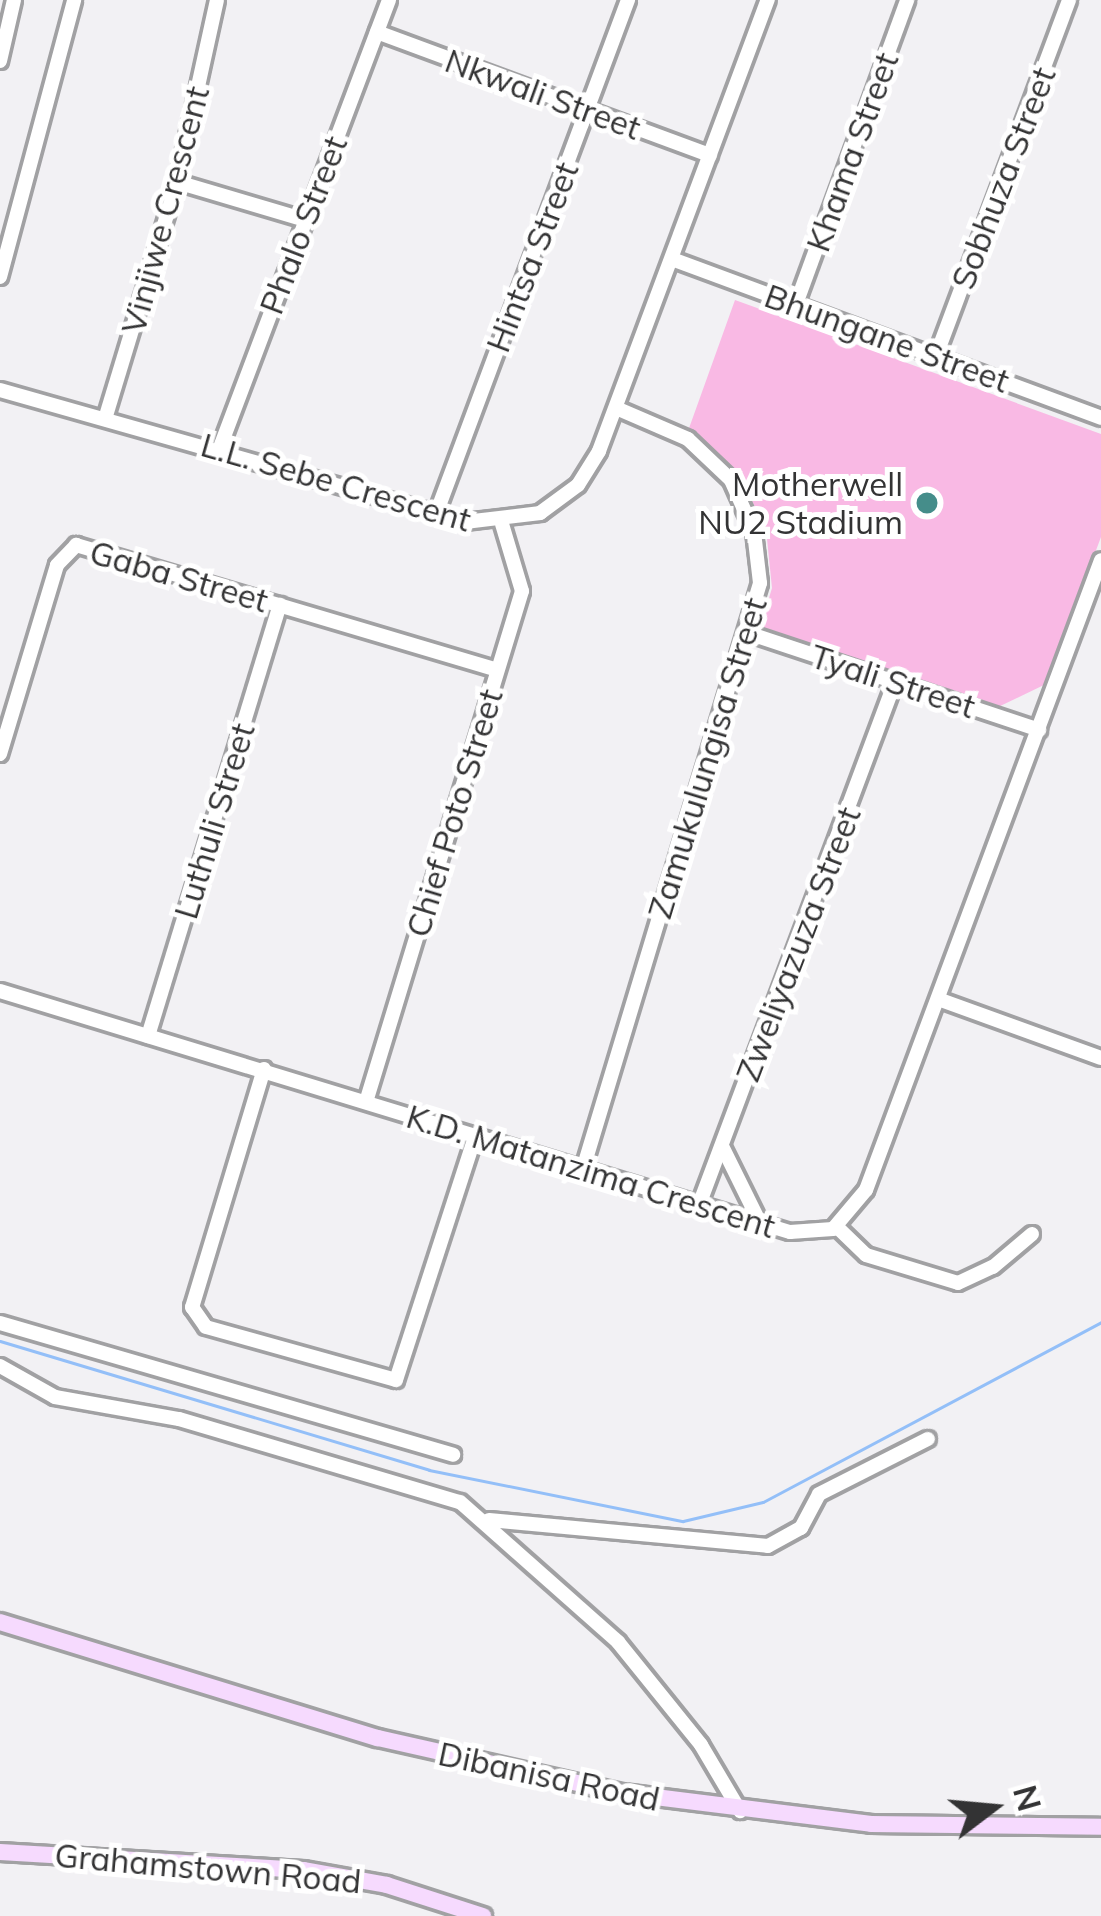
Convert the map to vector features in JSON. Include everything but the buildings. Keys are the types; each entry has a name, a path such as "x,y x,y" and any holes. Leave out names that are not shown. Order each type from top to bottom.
{"main road":[{"name":"Dibanisa Road","path":"4,1625 426,1751 740,1811 975,1831 1101,1830"},
{"name":"Grahamstown Road","path":"0,1852 316,1872 483,1916"}],"street":[{"path":"0,61 14,0"},
{"path":"0,277 74,0"},
{"name":"Vinjiwe Crescent","path":"105,419 177,182 217,0"},
{"name":"Phalo Street","path":"219,450 389,0"},
{"name":"Hintsa Street","path":"436,514 628,0"},
{"name":"L.L. Sebe Crescent","path":"0,390 436,514 502,524 539,513 578,485 616,408 768,0"},
{"name":"Khama Street","path":"796,304 908,0"},
{"name":"Sobhuza Street","path":"935,356 1070,0"},
{"name":"Nkwali Street","path":"376,32 710,155"},
{"path":"177,182 305,220"},
{"name":"Bhungane Street","path":"672,259 1101,418"},
{"name":"Zamukulungisa Street","path":"583,1169 748,633 760,568 730,480 688,439 616,408"},
{"name":"Chief Poto Street","path":"366,1102 523,580 502,524"},
{"name":"Gaba Street","path":"0,754 57,565 69,548 90,547 497,670"},
{"path":"1032,1234 993,1267 958,1282 866,1256 837,1227 866,1190 1101,560"},
{"name":"Luthuli Street","path":"148,1036 280,605"},
{"name":"Tyali Street","path":"748,633 1039,730"},
{"name":"Zweliyazuza Street","path":"699,1205 895,682"},
{"name":"K.D. Matanzima Crescent","path":"0,991 802,1235 837,1227"},
{"path":"938,999 1101,1058"},
{"path":"264,1069 192,1307 206,1328 396,1380 475,1137"},
{"path":"722,1143 760,1223"},
{"path":"0,1323 453,1455"},
{"path":"0,1366 55,1397 179,1419 426,1490 487,1520 630,1656 701,1745 740,1811"},
{"path":"487,1520 784,1543 819,1494 928,1439"}],"shaded area":[{"name":"Motherwell NU2 Stadium","path":"735,300 1101,434 1101,537 1046,684 996,708 760,628 772,588 766,529 740,477 688,431"}],"waterway":[{"path":"0,1341 429,1470 683,1521 763,1502 1101,1322"}],"place":[{"name":"Motherwell NU2 Stadium","path":"927,503"}]}
